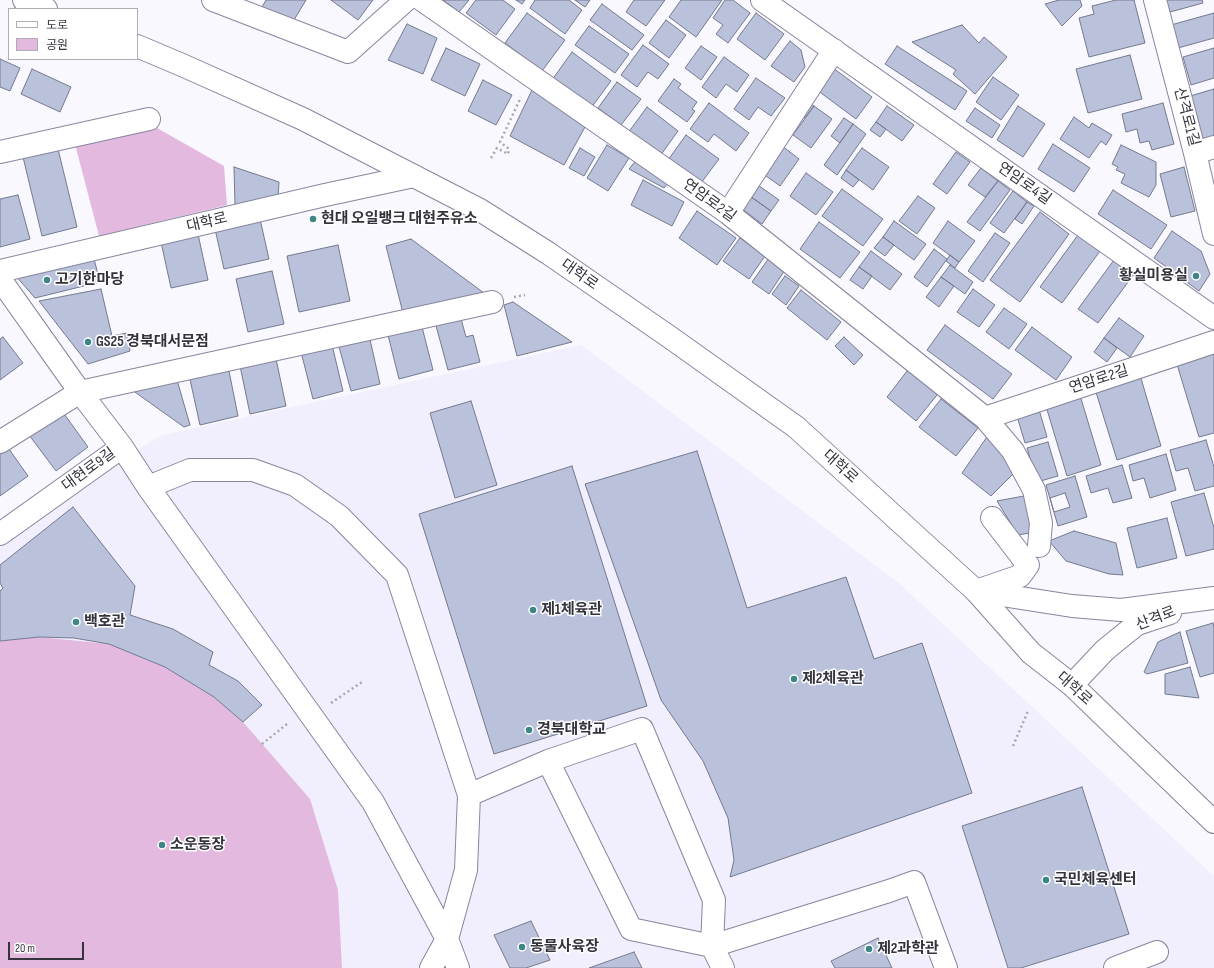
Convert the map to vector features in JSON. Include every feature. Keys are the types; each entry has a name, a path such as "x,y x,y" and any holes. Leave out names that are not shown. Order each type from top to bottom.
{"street":[{"path":"24,0 44,8"},
{"path":"213,0 348,52 406,0"},
{"name":"연암로2길","path":"422,0 728,213 985,418 1013,451 1034,490 1041,523 1040,546"},
{"name":"연암로4길","path":"762,0 1214,318"},
{"name":"산격로1길","path":"1155,0 1204,150 1214,234"},
{"name":"대학로","path":"138,46 303,119 480,210 548,253 796,427 976,591 1031,653 1072,685 1214,822"},
{"path":"728,213 834,50"},
{"path":"0,152 149,119"},
{"name":"대학로","path":"0,271 414,176"},
{"name":"대현로9길","path":"0,279 80,392 122,447 0,534"},
{"path":"0,442 80,392 492,302"},
{"name":"연암로2길","path":"985,418 1214,342"},
{"path":"122,447 148,487 373,802 447,939 458,968"},
{"path":"148,487 190,470 253,470 295,485 339,516 397,575 470,795 466,870 447,939 431,968"},
{"path":"976,591 1020,576 1028,565 992,518"},
{"path":"976,591 1072,606 1121,610 1214,598"},
{"name":"산격로","path":"1072,685 1105,650 1137,624 1214,598"},
{"path":"470,795 548,761 642,729 714,900 712,946 723,968"},
{"path":"548,761 631,929 712,946 914,882 946,968"},
{"path":"1115,968 1157,952"}],"path":[{"path":"491,158 497,148 508,154 510,149 500,142 531,77"},
{"path":"262,744 309,712 362,682"},
{"path":"1013,746 1028,711"}],"shaded area":[{"name":"경북대학교","path":"581,345 901,585 1214,876 1214,968 0,968 0,547 133,452 162,435"}],"green space":[{"path":"150,124 224,166 227,205 99,236 75,144"},
{"name":"소운동장","path":"39,637 109,644 165,667 214,697 243,722 310,799 338,890 342,968 0,968 0,641"}],"building":[{"path":"266,0 306,0 291,25 262,7"},
{"path":"331,0 373,0 358,20"},
{"path":"443,0 469,0 459,12"},
{"path":"476,0 503,0 515,9 496,35 466,13"},
{"path":"516,0 525,0 522,4"},
{"path":"535,0 569,0 582,10 565,34 530,8"},
{"path":"575,0 590,0 585,7"},
{"path":"634,0 665,0 646,26 626,12"},
{"path":"681,0 722,0 696,37 669,17"},
{"path":"725,0 733,0 750,13 728,43 716,34 723,25 713,18"},
{"path":"1059,0 1080,0 1082,6 1062,26 1045,4"},
{"path":"1116,0 1134,0 1145,43 1089,57 1079,18 1094,14 1092,6"},
{"path":"1166,0 1202,0 1203,3 1170,12"},
{"path":"602,4 644,35 632,50 590,20"},
{"path":"527,13 565,40 542,71 505,43"},
{"path":"756,13 784,34 765,60 737,39"},
{"path":"1214,13 1214,38 1178,48 1171,25"},
{"path":"666,20 686,35 669,58 649,43"},
{"path":"407,24 437,38 423,74 388,60"},
{"path":"962,25 979,43 984,37 1007,57 975,94 953,74 956,70 912,42"},
{"path":"589,26 629,54 615,73 575,45"},
{"path":"790,41 801,50 805,67 794,82 771,66"},
{"path":"643,45 669,64 658,79 648,72 637,87 621,75"},
{"path":"701,46 717,57 701,80 685,68"},
{"path":"897,46 967,91 955,110 885,64"},
{"path":"446,48 480,64 465,96 431,80"},
{"path":"1214,48 1214,78 1191,85 1183,57"},
{"path":"572,52 611,81 591,108 552,80"},
{"path":"1130,55 1142,99 1088,113 1076,69"},
{"path":"724,57 749,75 737,92 726,84 716,98 702,87"},
{"path":"0,59 20,68 10,91 0,87"},
{"path":"829,65 872,97 856,119 813,87"},
{"path":"32,69 71,87 60,112 21,94"},
{"path":"993,77 1019,95 1001,120 976,102"},
{"path":"756,78 785,98 771,116 758,107 749,120 734,109"},
{"path":"674,79 681,84 678,88 697,102 692,109 695,111 687,122 658,101"},
{"path":"483,80 512,95 496,125 468,111"},
{"path":"617,82 641,99 621,125 598,108"},
{"path":"1214,89 1214,142 1204,145 1190,96"},
{"path":"532,90 585,127 564,165 510,136"},
{"path":"807,101 814,106 805,118 799,113"},
{"path":"709,103 749,133 736,151 714,134 708,142 690,129"},
{"path":"1163,103 1174,144 1152,150 1149,141 1140,143 1137,129 1126,132 1122,114"},
{"path":"814,106 832,119 811,148 793,135"},
{"path":"887,106 914,125 902,141 876,122"},
{"path":"1018,106 1045,124 1023,157 997,140"},
{"path":"647,107 678,131 660,156 628,133"},
{"path":"975,108 1000,125 992,138 966,121"},
{"path":"1074,117 1089,128 1092,123 1112,135 1106,145 1101,141 1089,158 1060,139"},
{"path":"844,118 853,124 840,143 831,136"},
{"path":"876,122 886,129 880,137 870,130"},
{"path":"853,124 866,134 837,175 824,165"},
{"path":"686,135 719,159 701,183 668,160"},
{"path":"1053,144 1090,168 1074,192 1038,169"},
{"path":"607,145 629,158 608,191 587,178"},
{"path":"1121,145 1156,162 1156,185 1149,197 1121,183 1125,174 1116,170 1118,167 1112,164"},
{"path":"782,146 799,159 780,186 762,173"},
{"path":"580,148 595,157 584,176 569,168"},
{"path":"862,148 889,167 873,190 846,170"},
{"path":"58,149 77,227 42,236 23,157"},
{"path":"956,152 970,162 947,194 933,184"},
{"path":"638,158 671,179 664,188 629,169"},
{"path":"234,167 279,182 278,198 235,205"},
{"path":"1184,167 1195,211 1171,217 1160,174"},
{"path":"981,168 998,181 985,197 968,185"},
{"path":"846,170 859,180 853,187 841,178"},
{"path":"806,173 833,192 816,215 790,196"},
{"path":"643,180 684,202 672,226 631,205"},
{"path":"998,181 1010,190 980,231 967,222"},
{"path":"755,183 779,200 771,211 747,194"},
{"path":"842,189 883,219 863,246 822,216"},
{"path":"1113,190 1167,225 1151,249 1098,214"},
{"path":"1013,191 1027,202 1004,233 990,223"},
{"path":"18,195 30,239 0,247 0,199"},
{"path":"918,196 935,208 917,234 899,221"},
{"path":"751,197 771,211 762,224 742,209"},
{"path":"1027,202 1034,206 1022,224 1015,219"},
{"path":"697,211 736,238 717,265 679,238"},
{"path":"1040,212 1069,234 1020,302 990,280"},
{"path":"260,219 269,259 224,269 215,229"},
{"path":"894,221 926,244 914,260 883,237"},
{"path":"948,221 975,241 959,262 933,243"},
{"path":"819,222 860,252 840,278 800,249"},
{"path":"1172,231 1201,251 1210,274 1199,291 1154,258"},
{"path":"995,233 1010,243 983,282 968,271"},
{"path":"198,234 208,280 171,288 161,242"},
{"path":"1078,235 1100,251 1062,303 1040,287"},
{"path":"883,237 894,245 885,256 874,248"},
{"path":"740,238 765,256 749,279 723,261"},
{"path":"411,239 484,293 403,313 386,246"},
{"path":"338,245 350,301 299,312 287,256"},
{"path":"934,249 947,259 927,287 914,277"},
{"path":"871,251 902,274 890,290 859,267"},
{"path":"93,255 100,282 35,298 15,275"},
{"path":"950,255 959,262 955,268 946,261"},
{"path":"769,258 785,270 769,294 752,282"},
{"path":"1114,260 1134,274 1098,323 1078,309"},
{"path":"950,265 973,282 965,294 941,277"},
{"path":"859,267 872,276 863,289 850,280"},
{"path":"272,271 284,324 248,332 236,279"},
{"path":"785,276 799,286 786,305 772,294"},
{"path":"941,277 954,286 939,307 926,297"},
{"path":"101,289 112,336 127,333 130,351 88,364 39,301"},
{"path":"973,289 995,305 979,327 957,312"},
{"path":"801,290 841,322 827,340 787,308"},
{"path":"513,302 572,342 517,356 504,305"},
{"path":"1004,308 1027,324 1009,349 986,332"},
{"path":"460,315 466,337 473,335 480,362 448,370 435,322"},
{"path":"1119,318 1144,336 1130,357 1104,338"},
{"path":"421,323 433,370 399,379 387,331"},
{"path":"945,325 1012,374 993,399 927,350"},
{"path":"1032,327 1072,357 1056,380 1015,350"},
{"path":"369,335 380,384 351,391 338,343"},
{"path":"3,337 23,363 0,380 0,339"},
{"path":"844,337 863,355 854,365 835,346"},
{"path":"1104,338 1117,348 1107,362 1094,352"},
{"path":"332,345 343,391 313,399 301,352"},
{"path":"1214,350 1214,433 1199,437 1176,361"},
{"path":"275,354 286,406 250,414 239,361"},
{"path":"228,366 238,416 200,425 189,375"},
{"path":"911,366 941,390 916,421 887,397"},
{"path":"1140,375 1161,446 1117,460 1095,389"},
{"path":"177,380 190,425 184,427 132,390"},
{"path":"1079,392 1101,465 1067,476 1045,403"},
{"path":"941,399 978,428 956,456 919,427"},
{"path":"471,401 497,485 455,498 430,413"},
{"path":"1038,406 1047,437 1025,443 1016,413"},
{"path":"62,411 88,447 56,471 29,435"},
{"path":"989,434 1018,469 991,496 962,473"},
{"path":"1206,440 1214,467 1214,486 1195,491 1188,468 1176,471 1170,450"},
{"path":"4,442 28,476 0,496 0,445"},
{"path":"1048,442 1058,476 1037,482 1027,448"},
{"name":"제2체육관","path":"697,451 747,608 846,577 874,659 922,643 972,793 730,877 734,860 728,818 703,761 661,700 585,484"},
{"path":"1166,454 1176,490 1150,498 1144,478 1133,481 1129,465"},
{"path":"1122,465 1132,498 1113,503 1108,488 1091,493 1086,476"},
{"name":"제1체육관","path":"572,466 647,706 494,754 419,514"},
{"path":"1075,476 1087,517 1058,526 1046,485"},
{"path":"1065,493 1070,507 1054,512 1050,498"},
{"path":"1204,493 1214,528 1214,549 1186,556 1171,502"},
{"path":"1029,495 1035,532 1018,535 997,501"},
{"name":"백호관","path":"73,507 135,586 130,615 173,629 213,652 209,665 238,681 262,705 243,722 214,697 165,667 109,644 74,638 39,637 0,641 0,591 3,588 0,583 0,565"},
{"path":"1167,518 1177,558 1137,568 1127,528"},
{"path":"1074,531 1116,543 1123,575 1109,574 1066,561 1049,541"},
{"path":"1213,623 1214,673 1200,677 1186,631"},
{"path":"1180,632 1188,663 1147,674 1144,672 1158,642"},
{"path":"1190,667 1199,698 1165,694 1165,674"},
{"name":"국민체육센터","path":"1082,787 1129,934 1021,968 1008,968 962,826"},
{"name":"동물사육장","path":"531,921 550,960 526,968 510,968 494,935"},
{"name":"제2과학관","path":"878,938 892,968 835,968 831,961"},
{"path":"634,952 642,968 589,968"}],"place":[{"name":"현대 오일뱅크 대현주유소","path":"313,219"},
{"name":"황실미용실","path":"1196,276"},
{"name":"고기한마당","path":"47,280"},
{"name":"GS25 경북대서문점","path":"88,342"},
{"name":"제1체육관","path":"533,610"},
{"name":"백호관","path":"76,622"},
{"name":"제2체육관","path":"794,679"},
{"name":"경북대학교","path":"529,730"},
{"name":"소운동장","path":"162,845"},
{"name":"국민체육센터","path":"1046,880"},
{"name":"동물사육장","path":"522,947"},
{"name":"제2과학관","path":"869,949"}]}
